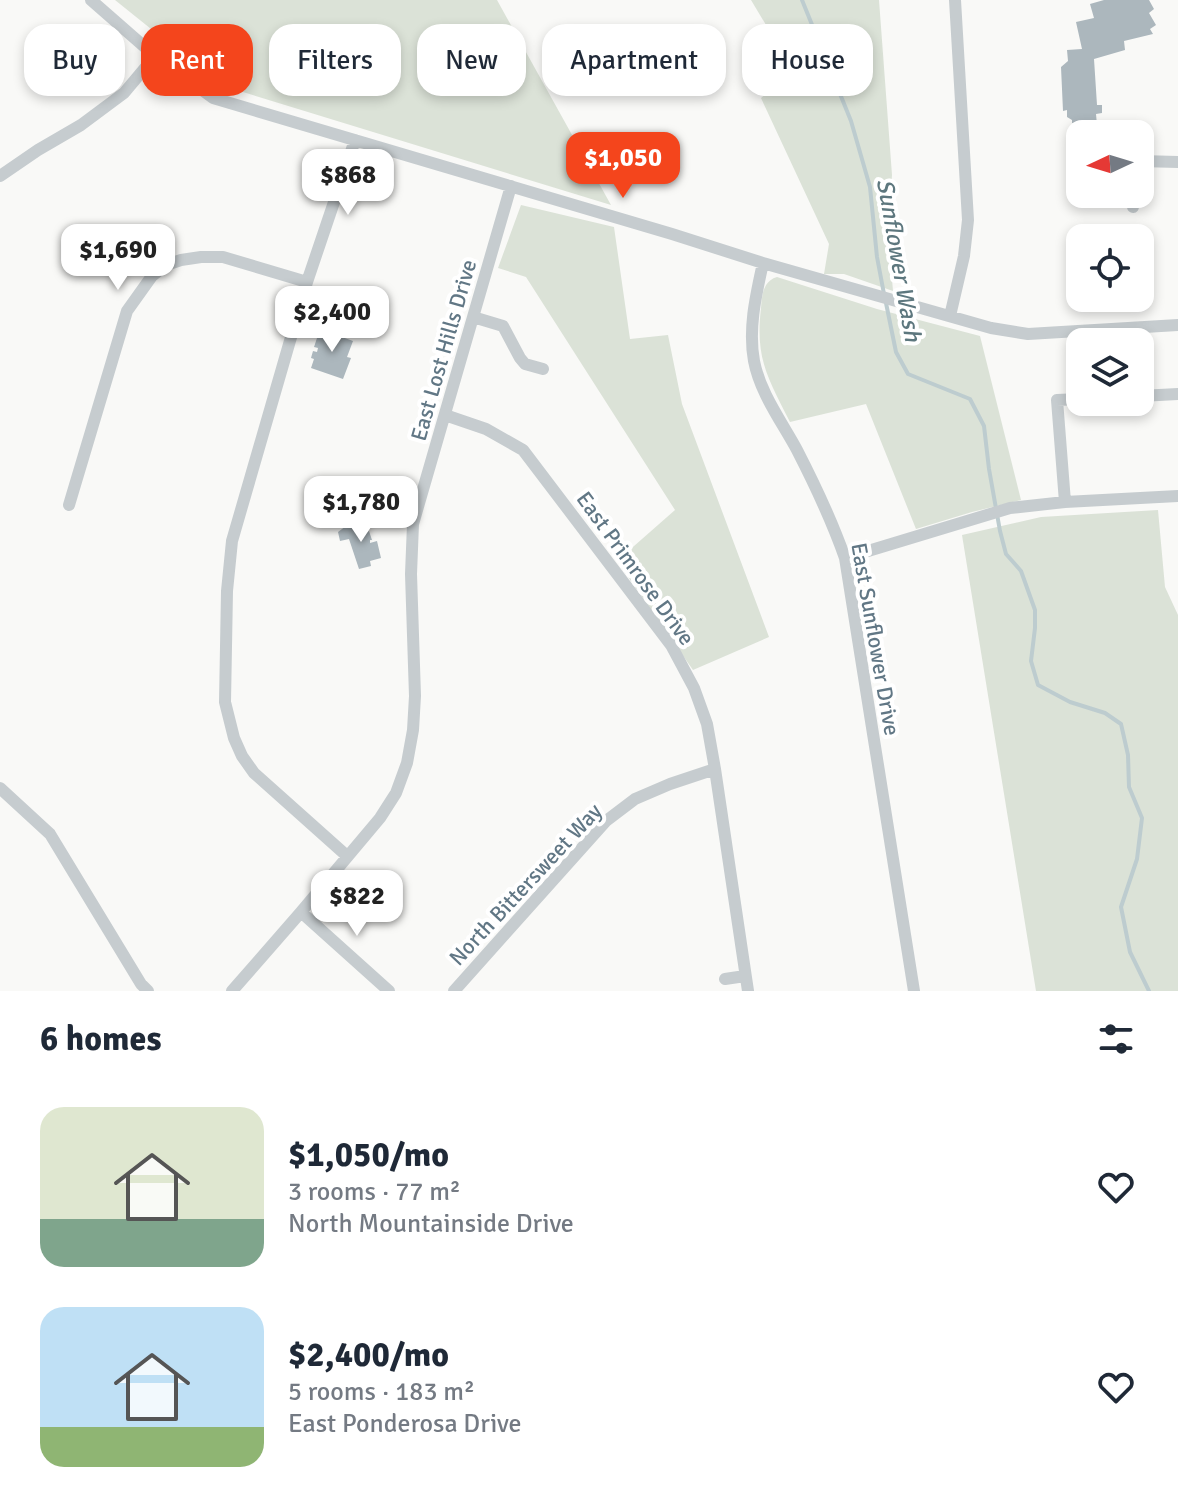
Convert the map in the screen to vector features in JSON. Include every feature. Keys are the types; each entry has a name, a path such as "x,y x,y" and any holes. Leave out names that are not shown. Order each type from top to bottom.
{"street":[{"path":"91,0 141,44"},
{"path":"950,316 964,256 969,200 955,0"},
{"path":"0,176 81,125 124,93 141,73"},
{"path":"210,96 763,263 991,328 1028,334 1178,325"},
{"path":"347,856 254,773 234,738 225,702 227,591 232,541 307,282 355,140"},
{"path":"1154,161 1178,162"},
{"name":"East Lost Hills Drive","path":"232,991 380,818 396,793 407,763 415,696 411,574 413,524 511,186"},
{"path":"69,505 127,311 152,276 166,265 181,260 223,257 307,282"},
{"name":"East Sunflower Drive","path":"763,263 754,306 752,341 755,362 761,383 833,525 845,558 914,991"},
{"path":"473,317 503,326 525,364 543,369"},
{"path":"1154,395 1178,394"},
{"path":"1065,502 1057,400 1066,400"},
{"name":"East Primrose Drive","path":"445,415 486,429 523,450 671,645 694,688 707,724 748,991"},
{"path":"845,558 1010,508 1178,496"},
{"name":"North Bittersweet Way","path":"454,991 606,821 635,799 715,769"},
{"path":"0,788 50,834 148,991"},
{"path":"301,912 389,991"},
{"path":"725,979 745,976"}],"shaded area":[{"path":"115,0 497,0 510,24 417,24 417,96 526,96 526,52 542,81 542,96 550,96 611,205 253,95 253,24 145,24"},
{"path":"751,0 879,0 892,175 888,231 893,291 844,274 824,274 829,244 761,98 873,96 873,24 765,24"},
{"path":"521,205 614,227 630,339 668,335 682,404 769,637 693,670 617,561 675,510 526,277 498,268"},
{"path":"777,277 877,309 980,336 1021,500 916,529 866,404 790,422 765,368 760,341 763,294 766,285"},
{"path":"1158,510 1165,587 1178,615 1178,991 1036,991 962,535 1041,517"}],"building":[{"path":"1104,0 1149,0 1154,9 1149,13 1156,25 1150,29 1153,34 1124,41 1125,50 1094,59 1097,105 1102,105 1102,113 1096,114 1097,120 1072,120 1067,117 1067,110 1063,111 1061,67 1068,61 1067,50 1082,49 1076,22 1094,18 1090,4"},
{"path":"320,329 353,341 343,379 311,368"},
{"path":"357,523 358,526 365,524 372,540 370,543 377,541 381,558 370,561 371,566 359,569 349,539 340,541 338,532"}],"waterway":[{"name":"Sunflower Wash","path":"802,0 851,121 870,187 884,294"},
{"name":"Sunflower Wash","path":"886,303 896,352 908,374 970,399 984,426 1006,554 1021,571 1035,610 1031,661 1038,685 1070,702 1105,713 1121,724 1128,755 1129,787 1142,818 1137,859 1121,907 1130,952 1149,991"}]}
